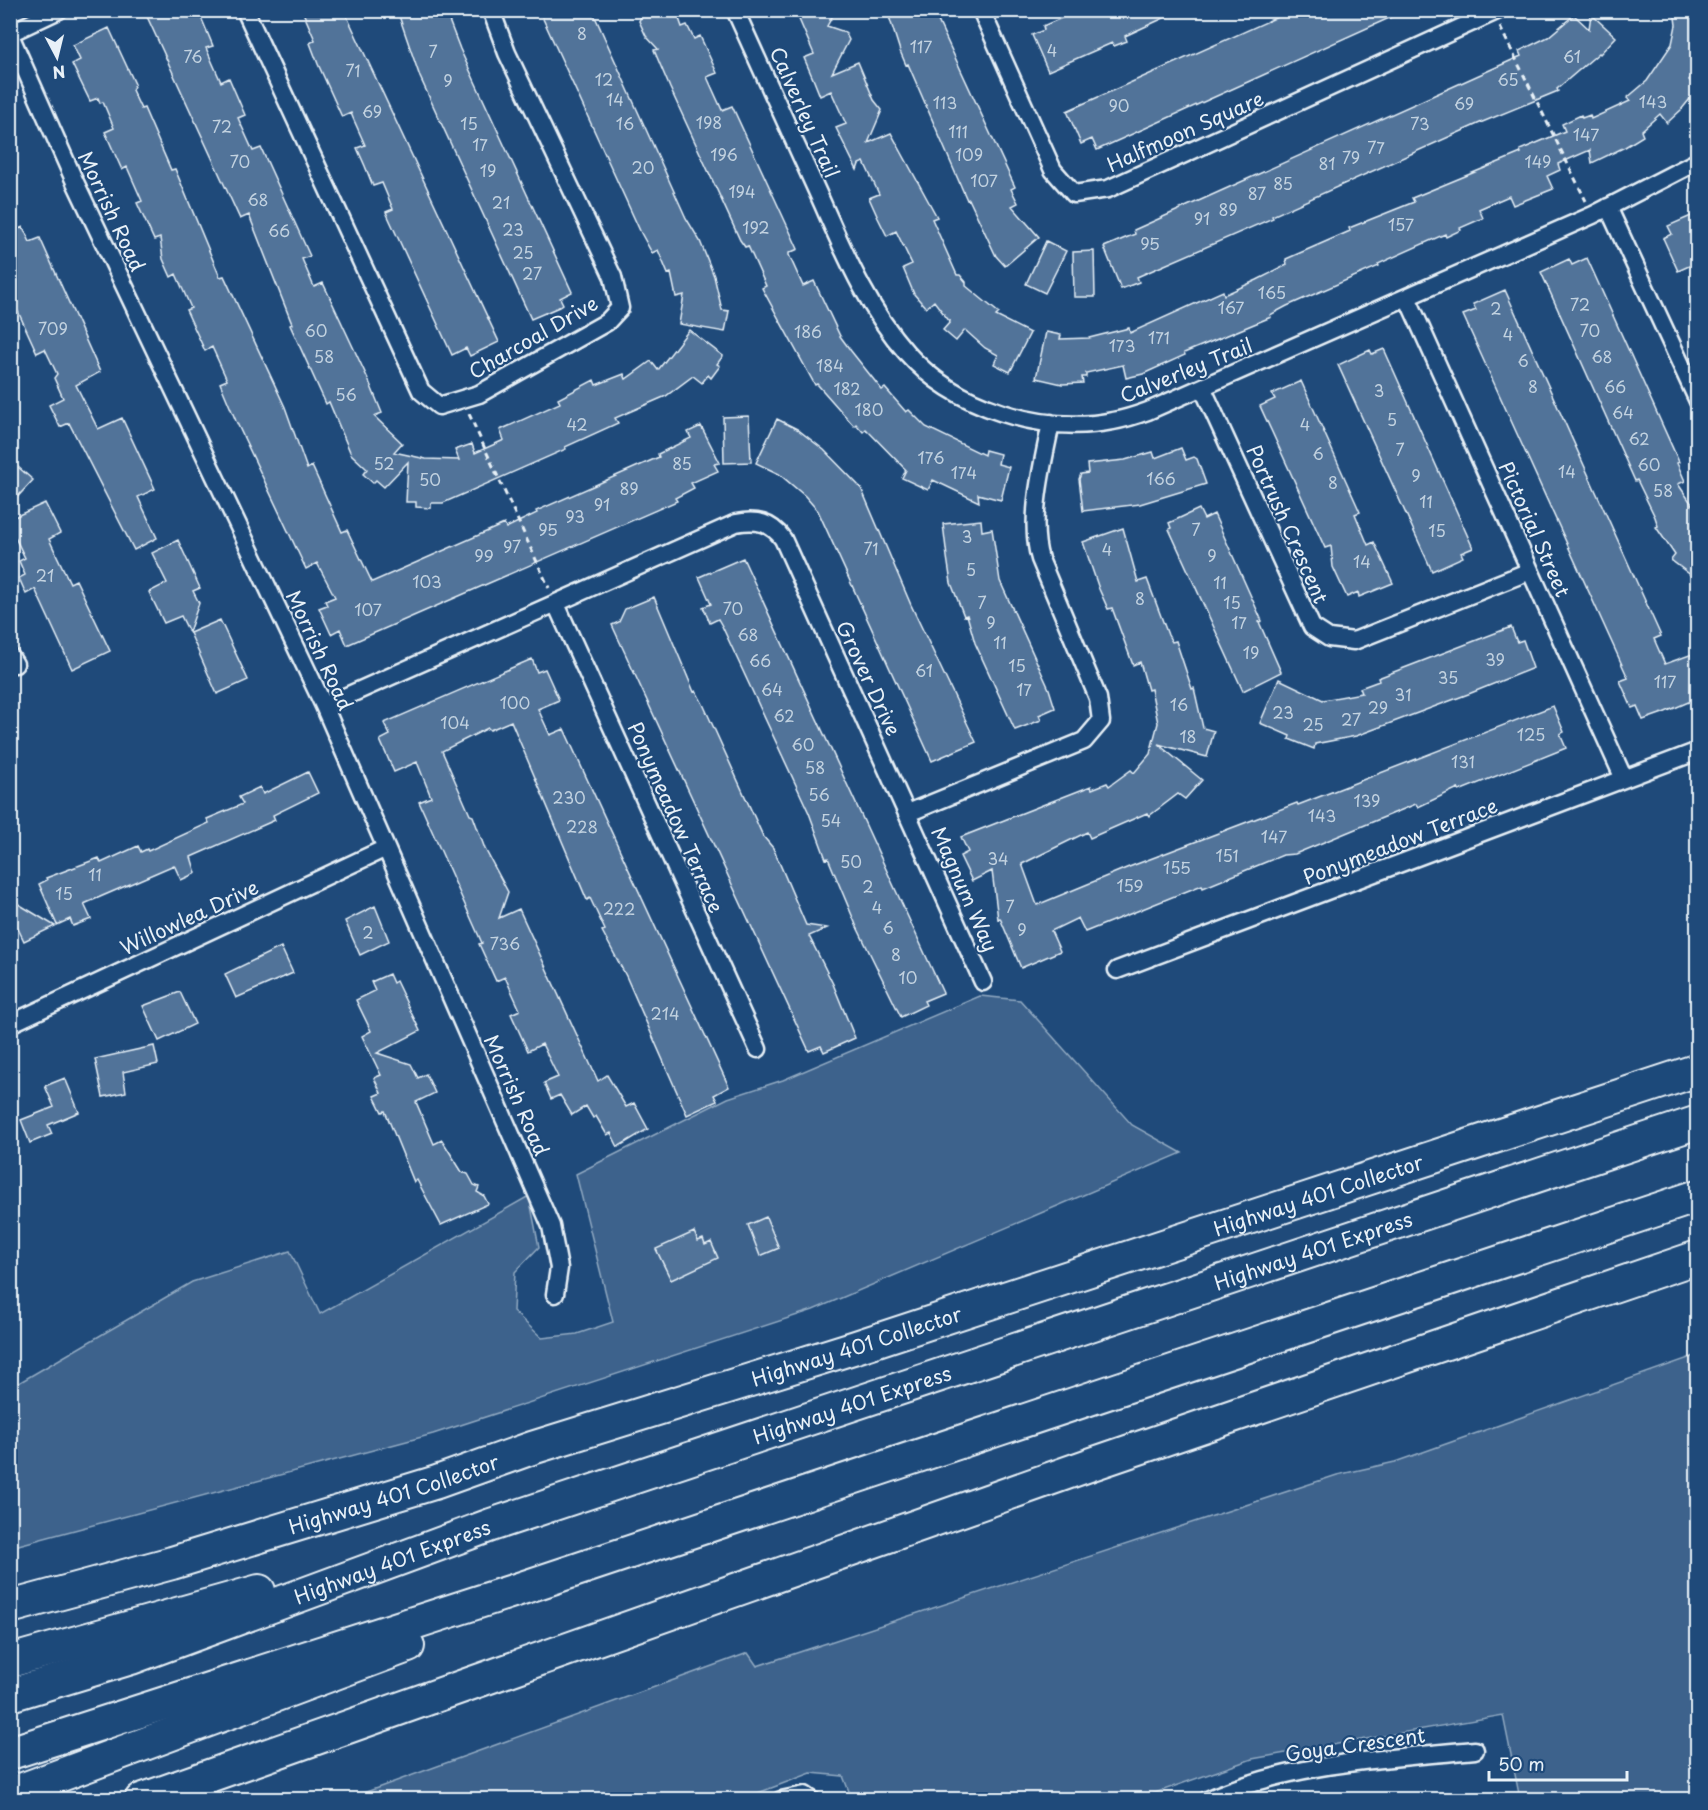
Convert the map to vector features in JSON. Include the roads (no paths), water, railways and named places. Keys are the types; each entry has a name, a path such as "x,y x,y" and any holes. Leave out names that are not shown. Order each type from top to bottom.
{"highway":[{"name":"Highway 401 Collector","path":"10,1607 172,1563 437,1482 532,1448 856,1347 1698,1070"},
{"name":"Highway 401 Express","path":"10,1695 131,1658 491,1525 1698,1122"},
{"path":"10,1753 516,1590 1698,1196"},
{"path":"141,1800 260,1760 1092,1464 1698,1257"},
{"path":"10,1661 491,1525"},
{"path":"10,1794 427,1638 516,1590"},
{"path":"186,1800 260,1760"}],"street":[{"path":"10,34 59,10"},
{"name":"Charcoal Drive","path":"245,10 421,391 439,406 479,394 607,322 621,308 613,277 507,53 491,10"},
{"name":"Calverley Trail","path":"735,10 867,295 895,339 921,367 953,391 1013,416 1051,423 1084,424 1114,421 1148,411 1203,389 1593,214 1698,161"},
{"name":"Halfmoon Square","path":"981,10 1053,170 1074,194 1108,189 1496,12"},
{"name":"Morrish Road","path":"10,34 75,182 324,706 551,1226 559,1268 555,1294"},
{"path":"1608,207 1698,401"},
{"name":"Pictorial Street","path":"1407,297 1624,779"},
{"name":"Portrush Crescent","path":"1203,389 1312,627 1329,638 1353,641 1530,571"},
{"path":"908,813 1084,741 1101,721 1098,698 1040,559 1036,543 1035,519 1051,423"},
{"name":"Grover Drive","path":"324,706 736,523 763,522 775,528 783,539 908,813"},
{"name":"Ponymeadow Terrace","path":"556,603 758,1049"},
{"name":"Ponymeadow Terrace","path":"1117,970 1698,751"},
{"name":"Magnum Way","path":"908,813 983,982"},
{"name":"Willowlea Drive","path":"10,1024 386,848"},
{"name":"Goya Crescent","path":"1207,1800 1232,1788 1291,1772 1332,1765 1475,1750"},
{"path":"781,1800 805,1796 812,1800"}]}
